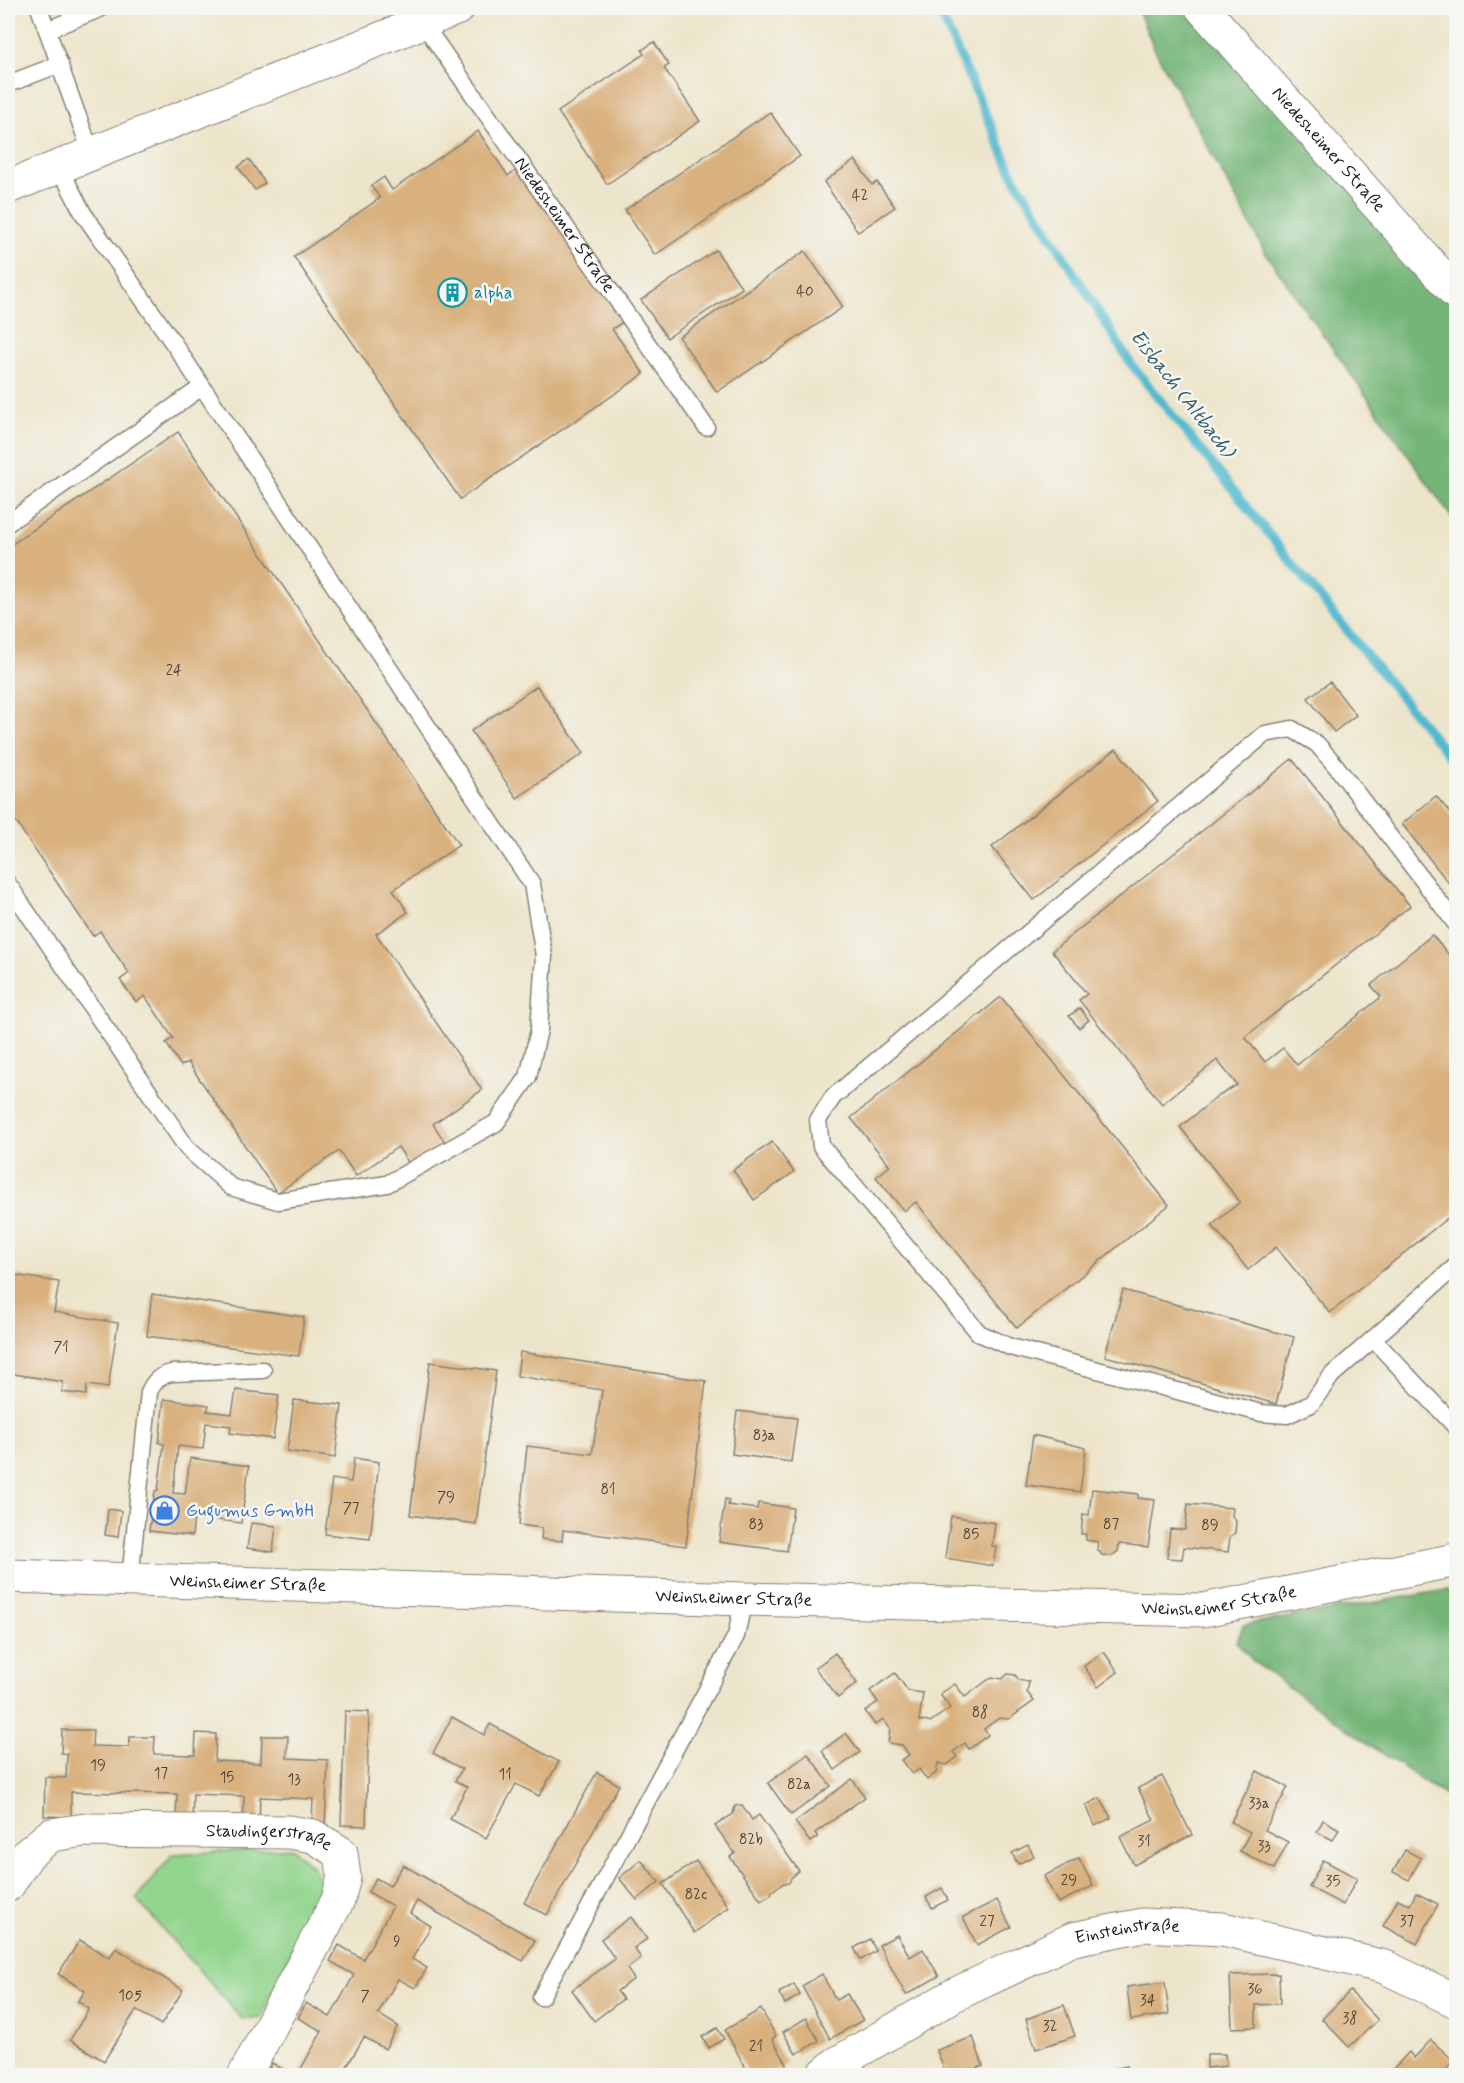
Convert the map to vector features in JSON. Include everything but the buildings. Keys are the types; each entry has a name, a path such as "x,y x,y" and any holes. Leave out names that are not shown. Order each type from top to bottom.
{"street":[{"path":"8,187 458,8"},
{"name":"Niedesheimer Straße","path":"1202,8 1456,293"},
{"name":"Weinsheimer Straße","path":"8,1576 744,1599 1203,1610 1456,1560"},
{"name":"Staudingerstraße","path":"8,1885 28,1854 51,1835 85,1830 289,1832 313,1836 341,1853 344,1877 338,1900 244,2076"},
{"name":"Einsteinstraße","path":"822,2076 836,2064 954,1995 1073,1939 1143,1925 1223,1929 1385,1967 1456,2001"}],"lane":[{"path":"39,8 75,112 92,153"},
{"path":"47,30 102,8"},
{"name":"Niedesheimer Straße","path":"423,22 706,428"},
{"path":"8,84 60,64"},
{"path":"8,884 187,1148 231,1187 278,1201 387,1184 496,1123 528,1077 539,1030 544,956 532,884 202,387 83,213 59,167"},
{"path":"8,523 202,387"},
{"path":"1456,924 1317,744 1292,729 1265,734 833,1097 818,1120 821,1146 979,1333 1010,1347 1261,1413 1287,1415 1311,1404 1332,1375 1456,1266"},
{"path":"1373,1339 1456,1427"},
{"path":"130,1580 149,1392 152,1385 164,1375 172,1373 263,1370"},
{"path":"541,1996 736,1636 744,1599"}],"green space":[{"path":"1137,8 1202,8 1456,293 1456,524 1265,252 1155,50"},
{"path":"1446,1590 1456,1596 1456,1803 1255,1663 1237,1642 1243,1625"},
{"path":"292,1848 314,1868 321,1885 261,2018 243,2020 136,1899 173,1854"}],"waterway":[{"name":"Eisbach (Altbach)","path":"938,8 1014,177 1131,364 1456,765"}],"place":[{"name":"alpha","path":"453,293"},
{"name":"Gugumus GmbH","path":"165,1511"}]}
